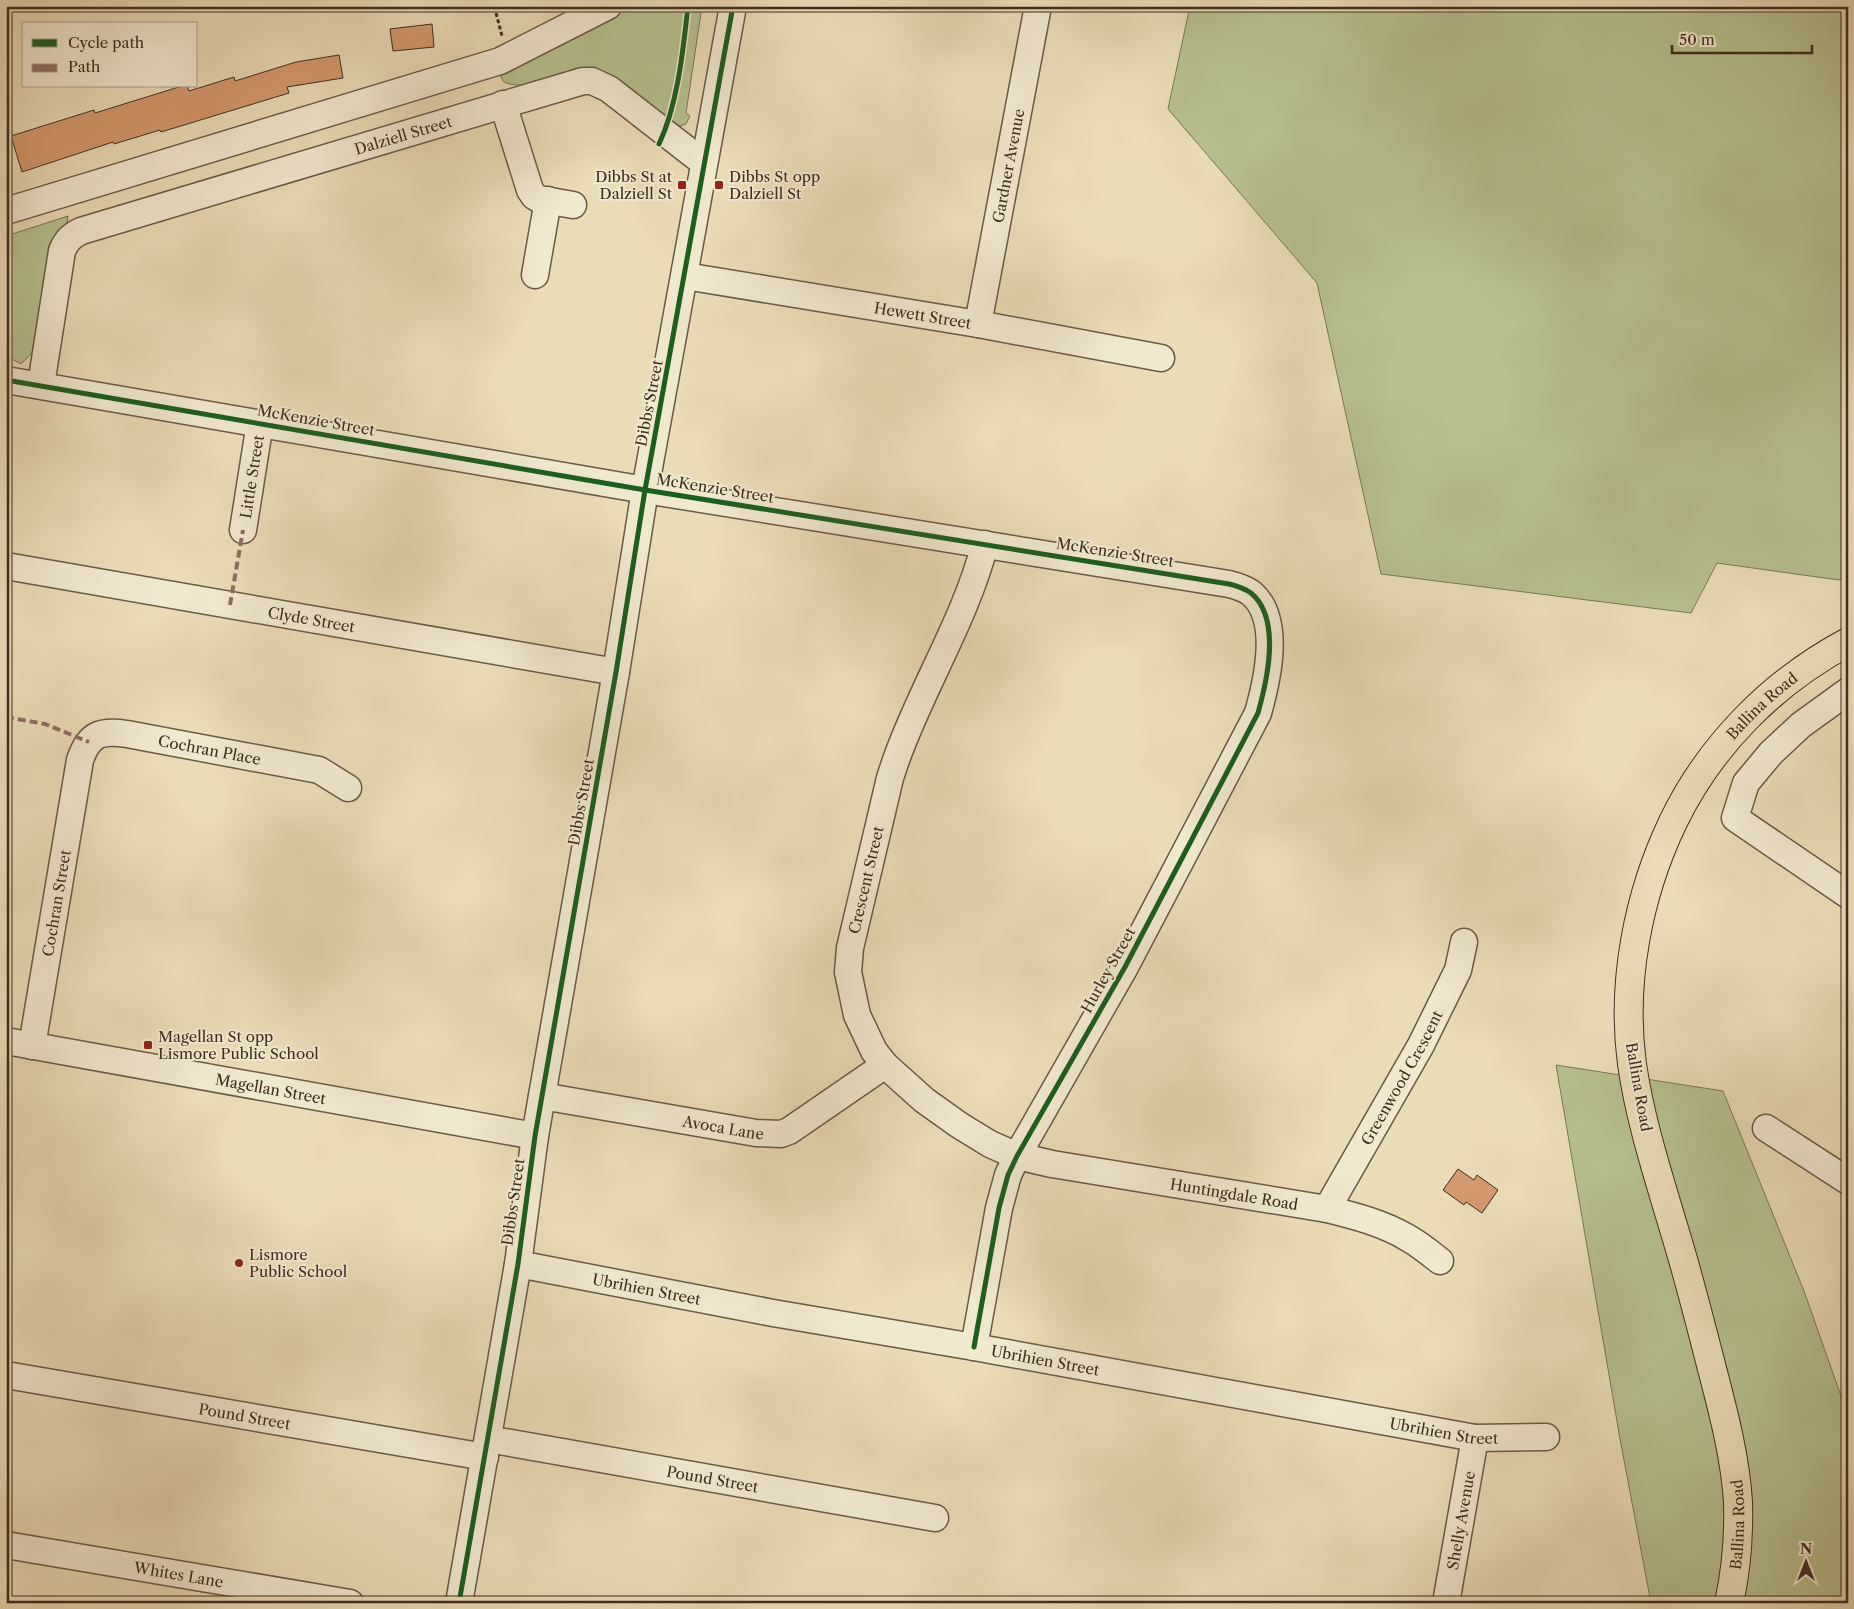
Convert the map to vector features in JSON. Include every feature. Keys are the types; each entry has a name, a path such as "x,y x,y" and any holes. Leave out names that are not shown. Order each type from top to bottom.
{"main road":[{"name":"Ballina Road","path":"1729,1603 1735,1565 1737,1534 1738,1503 1734,1470 1720,1396 1656,1166 1632,1064 1630,1032 1632,965 1636,935 1655,864 1682,804 1697,778 1747,716 1800,672 1848,642"}],"street":[{"path":"6,211 500,61 608,6"},
{"name":"Dibbs Street","path":"459,1603 518,1264 535,1136 616,672 645,490 733,6"},
{"name":"Gardner Avenue","path":"978,324 1038,6"},
{"name":"Dalziell Street","path":"41,386 62,251 73,235 81,231 574,83 592,81 609,89 704,163"},
{"path":"503,104 530,190 534,196 573,205"},
{"path":"71,192 81,231"},
{"path":"535,274 548,200"},
{"name":"Hewett Street","path":"685,276 978,324 1161,358"},
{"name":"McKenzie Street","path":"6,380 645,490 1229,584 1250,593 1263,610"},
{"name":"Little Street","path":"243,530 260,424"},
{"name":"Crescent Street","path":"985,544 974,584 905,734 890,778 852,940 848,972 853,1005 862,1029 884,1065 924,1100 959,1126 990,1144 1017,1156"},
{"name":"Clyde Street","path":"6,566 616,672"},
{"name":"Hurley Street","path":"974,1347 999,1208 1008,1175 1124,967 1258,713 1263,696 1269,657 1267,624 1263,610"},
{"path":"1848,691 1801,725 1771,753 1746,783 1735,818 1848,895"},
{"name":"Cochran Place","path":"80,760 85,747 93,736 117,732 319,770 348,788"},
{"name":"Cochran Street","path":"32,1046 80,760"},
{"name":"Greenwood Crescent","path":"1327,1208 1421,1045 1458,970 1464,942"},
{"name":"Magellan Street","path":"6,1041 535,1136"},
{"name":"Avoca Lane","path":"542,1096 756,1133 781,1134 789,1131 884,1065"},
{"path":"1766,1128 1848,1181"},
{"name":"Huntingdale Road","path":"1017,1156 1052,1164 1327,1208 1357,1216 1389,1228 1409,1238 1440,1261"},
{"name":"Ubrihien Street","path":"518,1264 773,1313 974,1347 1475,1438 1546,1437"},
{"name":"Pound Street","path":"6,1376 935,1518"},
{"name":"Shelly Avenue","path":"1446,1603 1475,1438"},
{"name":"Whites Lane","path":"6,1545 350,1603"}],"path":[{"path":"496,12 502,40"}],"green space":[{"path":"623,6 702,6 686,113 690,116 686,124 680,126 670,122 611,75 600,71 534,84 510,84 503,81 499,70"},
{"path":"1190,6 1848,6 1848,577 1839,580 1717,563 1691,613 1381,574 1317,283 1168,109"},
{"path":"68,216 36,349 21,364 6,356 6,236"},
{"path":"1556,1065 1723,1091 1804,1291 1848,1416 1848,1603 1651,1603 1620,1439"}],"building":[{"path":"432,24 434,47 393,51 390,29"},
{"path":"339,55 343,78 287,87 289,93 161,132 160,130 114,144 113,142 22,172 11,136 94,110 95,113 176,88 188,88 189,91 234,77 235,81 296,62"},
{"path":"1458,1169 1474,1180 1477,1175 1498,1190 1482,1213 1466,1202 1464,1205 1443,1190"}],"marked path":[{"path":"230,605 243,530"},
{"path":"6,717 45,724 89,742"}],"cycle path":[{"path":"659,144 671,112 675,94 682,58 688,6"},
{"path":"459,1603 518,1264 535,1136 616,672 645,490 733,6"},
{"path":"6,380 645,490 1229,584 1251,593 1261,604 1266,618 1270,651 1258,713 1125,967 1008,1175 999,1208 974,1347"}],"place":[{"name":"Dibbs St at Dalziell St","path":"682,185"},
{"name":"Dibbs St opp Dalziell St","path":"719,185"},
{"name":"Magellan St opp Lismore Public School","path":"148,1045"},
{"name":"Lismore Public School","path":"239,1263"}]}
